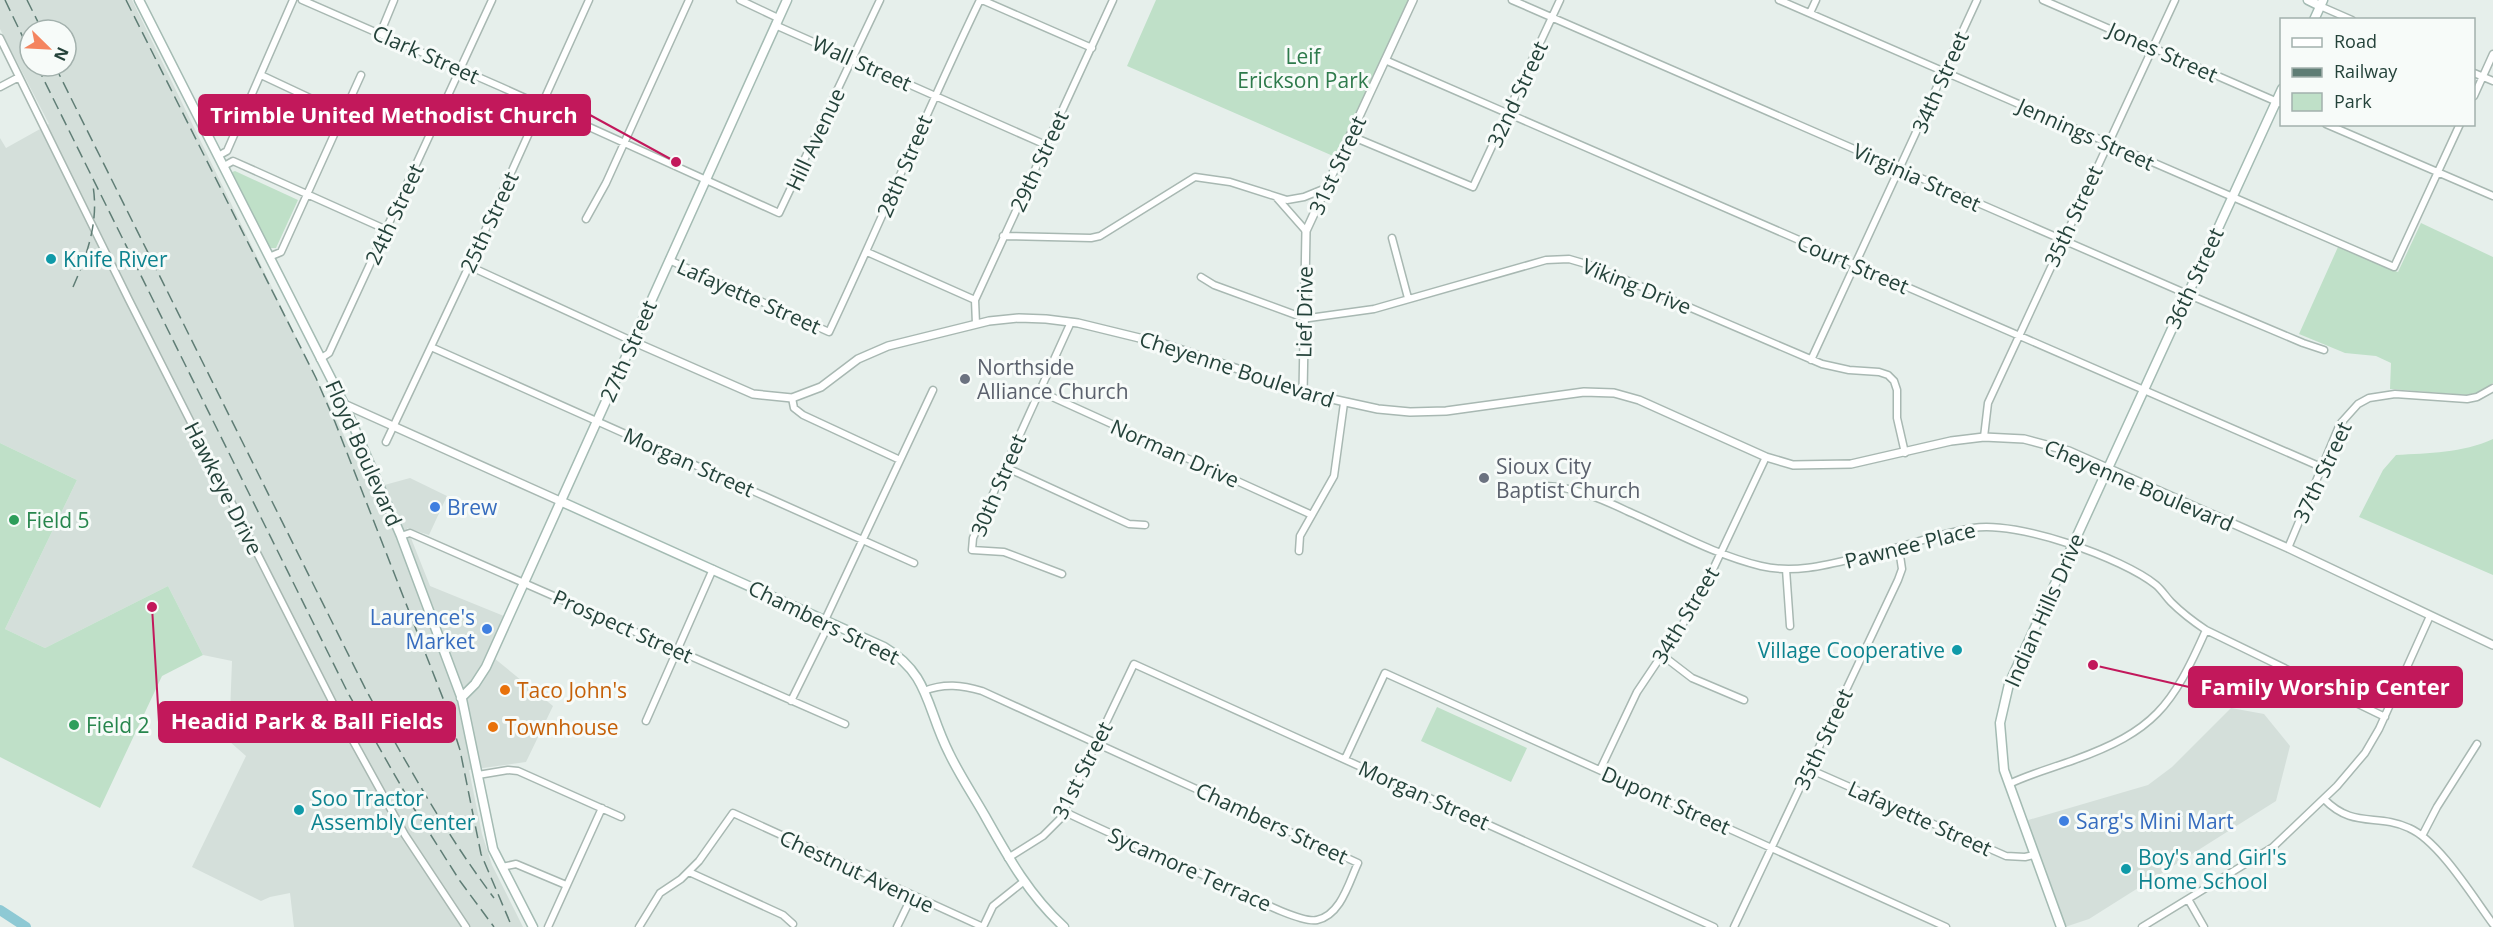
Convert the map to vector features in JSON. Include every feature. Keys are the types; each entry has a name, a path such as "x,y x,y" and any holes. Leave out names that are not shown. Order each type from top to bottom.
{"main road":[{"name":"Floyd Boulevard","path":"139,0 344,404 401,536 461,698 493,849 533,927"},
{"name":"27th Street","path":"461,698 475,684 486,667 787,0"},
{"path":"2308,0 2321,3 2315,18"},
{"name":"36th Street","path":"2108,468 2231,198 2278,103"},
{"name":"Indian Hills Drive","path":"2061,927 2004,770 2000,738 2006,691 2108,468"},
{"name":"Chambers Street","path":"560,501 902,657 914,670 924,691"},
{"path":"924,691 935,724 949,754 1008,858 1043,907 1064,927"}],"street":[{"path":"218,156 227,151 293,0"},
{"name":"Clark Street","path":"302,0 461,69 779,213"},
{"path":"380,34 394,0"},
{"name":"24th Street","path":"320,359 329,353 492,0"},
{"name":"25th Street","path":"386,442 590,0"},
{"path":"586,219 624,144 689,0"},
{"name":"Wall Street","path":"740,0 853,59 1046,145"},
{"name":"Hill Avenue","path":"779,213 880,0"},
{"path":"981,0 1092,48"},
{"name":"28th Street","path":"829,332 867,252 934,95 981,0"},
{"name":"29th Street","path":"976,324 975,300 1113,0"},
{"name":"31st Street","path":"1306,231 1413,0"},
{"name":"Virginia Street","path":"1512,0 2187,294 2324,350"},
{"name":"32nd Street","path":"1351,136 1473,187 1560,0"},
{"name":"Jennings Street","path":"1779,0 2394,267 2439,172"},
{"path":"1810,14 1816,0"},
{"name":"34th Street","path":"1811,360 1977,0"},
{"name":"Jones Street","path":"2043,0 2278,103"},
{"name":"35th Street","path":"1984,436 1988,403 2062,239 2175,0"},
{"path":"2321,3 2348,18"},
{"name":"Hawkeye Drive","path":"0,38 18,75"},
{"path":"2475,94 2493,54"},
{"name":"Court Street","path":"1385,60 2321,467"},
{"path":"2475,74 2493,81"},
{"path":"261,75 344,114"},
{"path":"269,257 281,252 361,75"},
{"path":"0,87 18,78"},
{"name":"Hawkeye Drive","path":"19,78 340,719 405,835 466,927"},
{"path":"2331,126 2493,196"},
{"path":"2439,172 2459,126"},
{"path":"224,166 233,161 387,230"},
{"path":"1003,237 1091,238 1100,236 1195,177 1230,182 1287,200 1304,197 1326,188"},
{"path":"1277,198 1306,231"},
{"name":"Lief Drive","path":"1303,393 1306,231"},
{"path":"1392,238 1408,298"},
{"path":"867,252 975,300"},
{"name":"Viking Drive","path":"1201,277 1214,285 1304,318 1360,312 1546,260 1569,258 1673,299 1811,360 1837,368 1888,375 1894,381 1897,390 1897,418 1905,453"},
{"name":"Lafayette Street","path":"669,260 829,332"},
{"path":"469,266 632,341"},
{"name":"Cheyenne Boulevard","path":"632,341 753,394 792,398 820,387 858,359 888,346 976,324 1019,318 1071,322 1164,344 1303,393 1344,403 1410,412 1446,411 1602,391 1639,400 1766,457 1793,465 1851,464 1951,441 1984,436 2024,439 2069,451 2108,468 2288,548 2493,645"},
{"name":"30th Street","path":"1062,574 1004,552 972,550 973,538 1071,322"},
{"name":"Morgan Street","path":"431,347 914,563"},
{"name":"37th Street","path":"2288,548 2340,424 2358,404 2383,395 2472,398 2493,388"},
{"path":"791,701 933,390"},
{"name":"Norman Drive","path":"1039,391 1312,515"},
{"path":"792,398 794,408 803,415 900,460"},
{"path":"1299,551 1300,536 1334,476 1344,403"},
{"name":"Chambers Street","path":"344,404 560,501"},
{"name":"34th Street","path":"1600,770 1637,692 1696,603 1766,457"},
{"path":"1005,467 1129,524 1145,525"},
{"name":"Pawnee Place","path":"1546,486 1560,486 1604,501 1721,553 1762,567 1786,569 1838,563 1899,549 1974,527 2008,527 2036,533 2139,574 2156,585 2185,615 2206,630 2385,717"},
{"name":"Prospect Street","path":"401,536 410,533 845,724"},
{"name":"35th Street","path":"1734,927 1898,580 1902,569 1899,549"},
{"path":"646,721 713,569"},
{"path":"1786,569 1790,626"},
{"path":"2142,927 2273,847 2324,800 2361,758 2385,717 2430,616"},
{"path":"2009,784 2107,747 2145,727 2174,694 2206,630"},
{"path":"1662,655 1692,678 1744,700"},
{"name":"31st Street","path":"1008,858 1052,829 1065,812 1134,664"},
{"name":"Morgan Street","path":"1134,664 1714,927"},
{"name":"Dupont Street","path":"1345,759 1385,673 1946,927"},
{"name":"Chambers Street","path":"924,691 949,685 974,689 1358,863"},
{"path":"2423,834 2437,807 2477,744"},
{"name":"Lafayette Street","path":"1809,769 2006,856 2034,855"},
{"path":"478,775 508,770 518,771 621,817"},
{"path":"2324,800 2350,818 2395,823 2423,834 2493,924"},
{"path":"548,927 602,808"},
{"name":"Sycamore Terrace","path":"1065,812 1158,856 1309,920 1317,920 1334,910 1358,863"},
{"name":"Chestnut Avenue","path":"689,872 732,813 912,897 983,927"},
{"path":"502,867 516,864 566,885"},
{"path":"639,927 660,893 689,872 783,915 793,924"},
{"path":"983,927 993,906 1023,882"},
{"path":"897,927 912,897"},
{"path":"2188,899 2204,927"}],"shaded area":[{"path":"0,0 132,0 370,489 410,478 447,496 429,535 407,528 430,586 511,619 494,658 553,706 526,762 469,770 482,834 492,865 523,927 294,927 290,893 261,901 192,867 246,756 229,741 232,661 203,655 168,586 45,648 5,629 77,480 0,443 0,138 6,148 49,124 25,78 78,78 78,18 18,18 18,64 0,29"},
{"path":"2231,708 2264,714 2290,746 2276,801 2089,919 2065,927 2025,821 2148,785 2172,767"}],"green space":[{"name":"Leif Erickson Park","path":"1156,0 1413,0 1340,159 1127,66"},
{"path":"235,171 298,200 276,248 270,248 232,172"},
{"path":"2421,223 2493,257 2493,383 2481,392 2467,395 2390,389 2391,363 2376,356 2345,353 2299,334 2338,247 2398,272"},
{"path":"2493,439 2493,575 2359,517 2383,470 2396,455 2457,450"},
{"path":"0,443 77,480 5,629 45,648 168,586 203,655 162,676 100,808 0,757"},
{"path":"1437,707 1527,748 1511,782 1421,741"}],"waterway":[{"path":"0,910 26,927"}],"railway":[{"path":"5,0 18,27"},
{"path":"27,0 36,18"},
{"path":"126,0 316,378 335,422 446,706 460,750 481,854 512,927"},
{"path":"43,78 348,693 413,807 460,881 494,927"},
{"path":"61,78 366,690 442,822 494,898"},
{"path":"73,287 83,263 93,225 93,186"}],"place":[{"name":"Trimble United Methodist Church","path":"676,162"},
{"name":"Knife River","path":"51,259"},
{"name":"Northside Alliance Church","path":"965,379"},
{"name":"Sioux City Baptist Church","path":"1484,478"},
{"name":"Brew","path":"435,507"},
{"name":"Field 5","path":"14,520"},
{"name":"Headid Park & Ball Fields","path":"152,607"},
{"name":"Laurence's Market","path":"487,629"},
{"name":"Village Cooperative","path":"1957,650"},
{"name":"Family Worship Center","path":"2093,665"},
{"name":"Taco John's","path":"505,690"},
{"name":"Field 2","path":"74,725"},
{"name":"Townhouse","path":"493,727"},
{"name":"Soo Tractor Assembly Center","path":"299,810"},
{"name":"Sarg's Mini Mart","path":"2064,821"},
{"name":"Boy's and Girl's Home School","path":"2126,869"}]}
